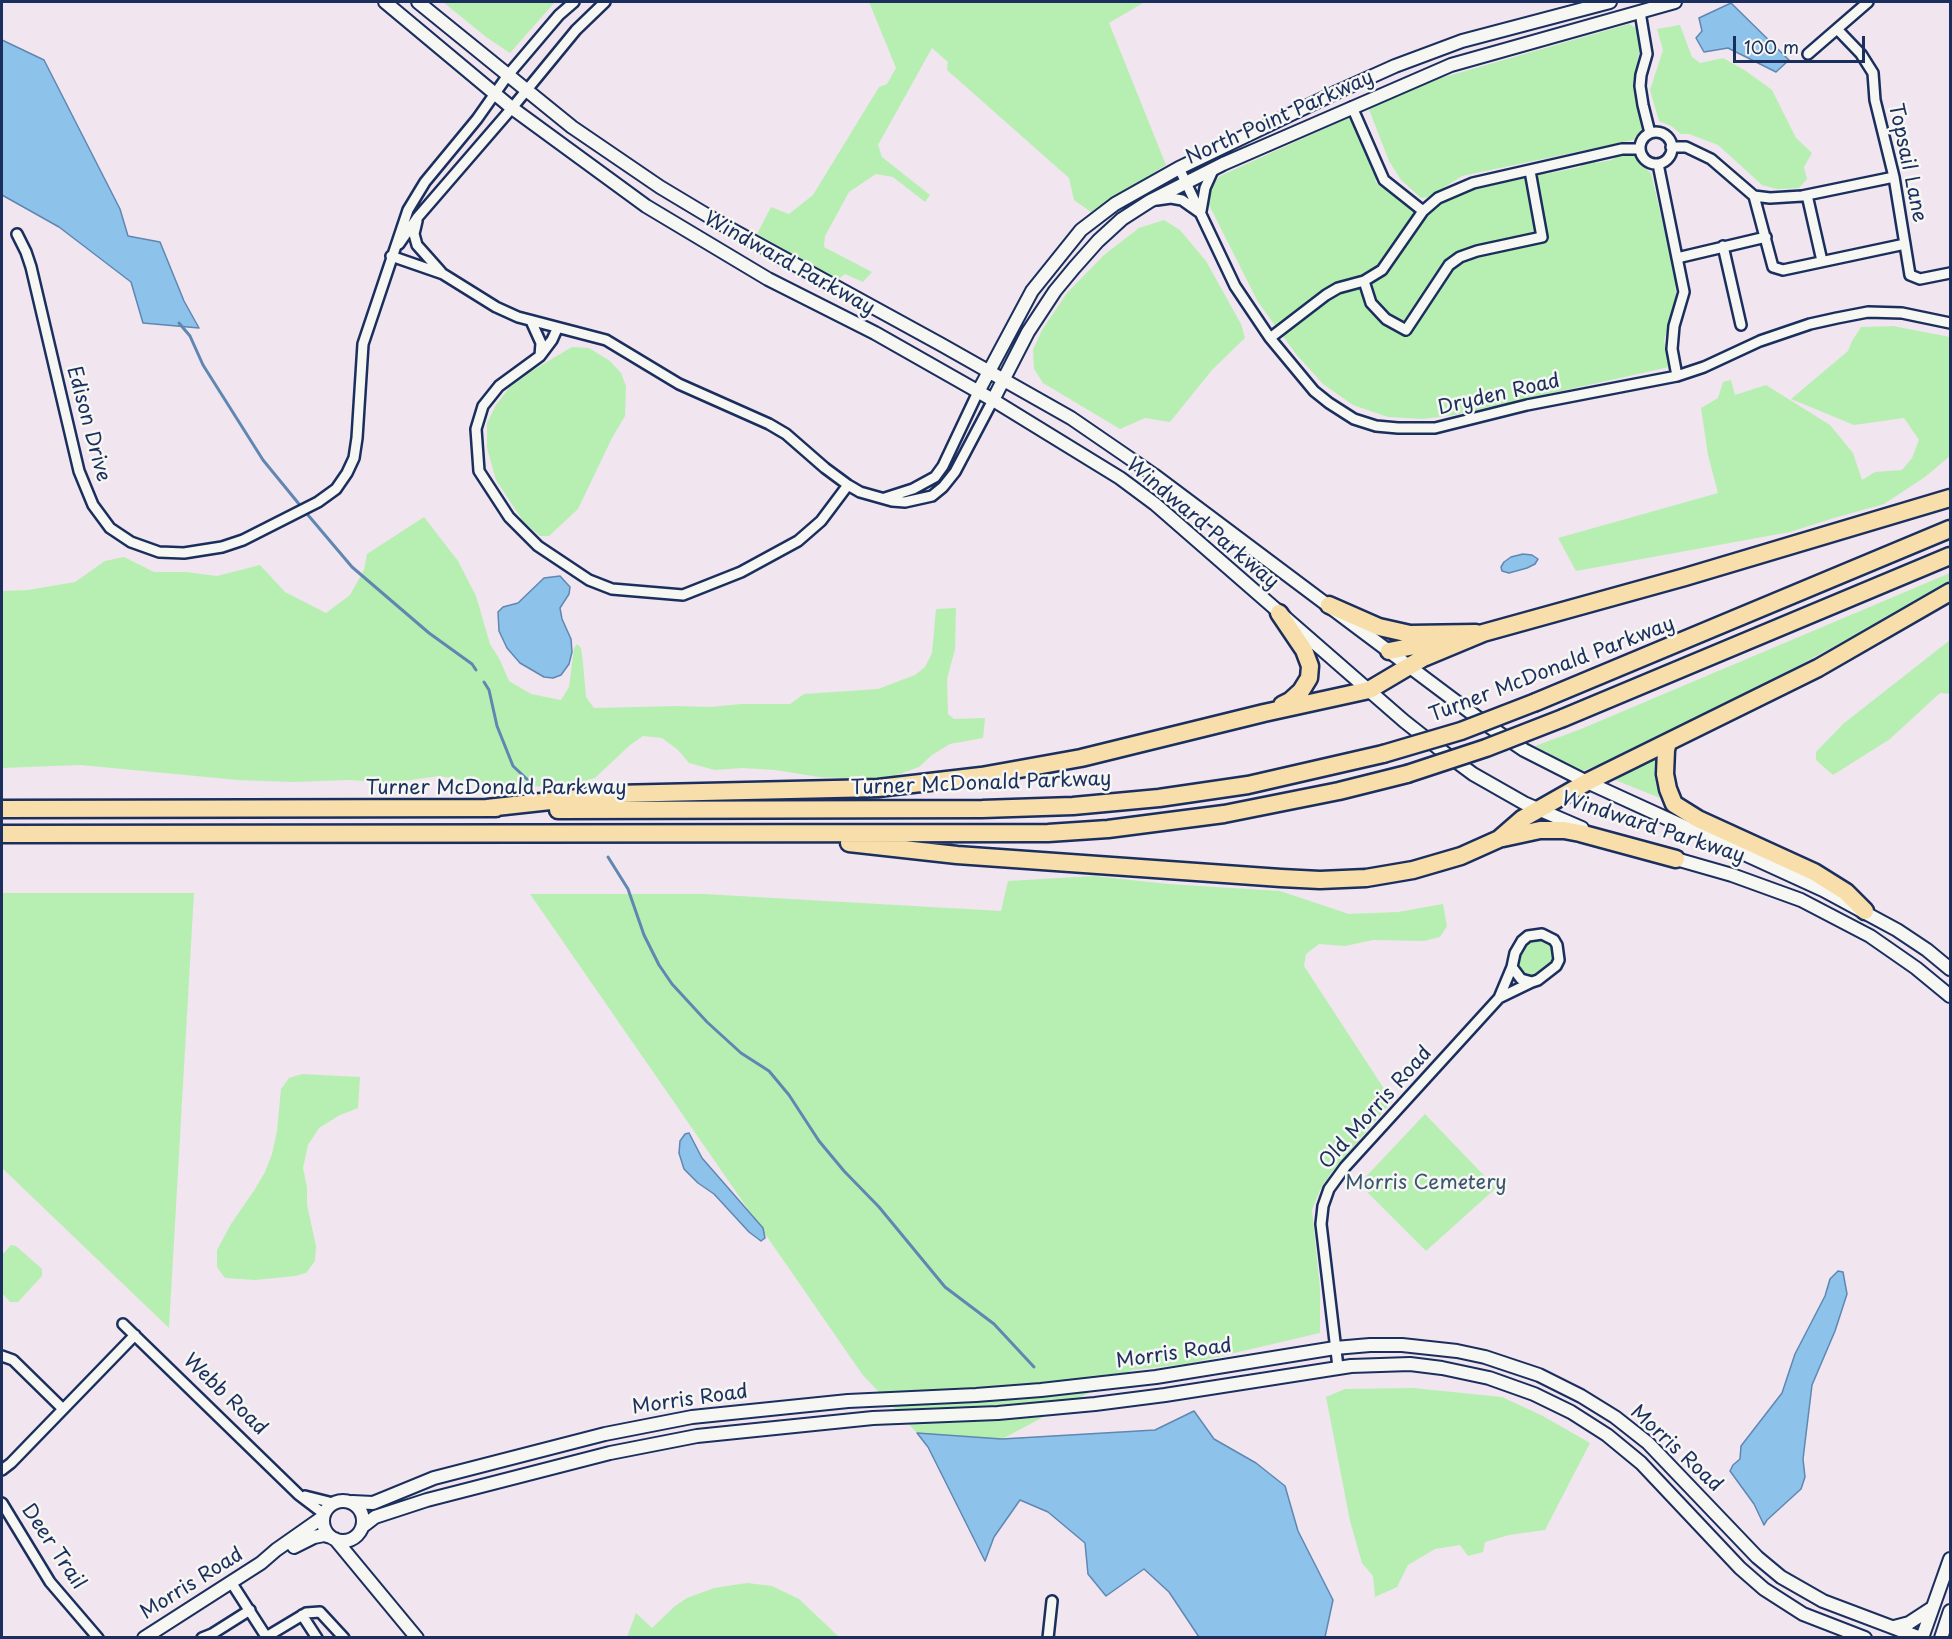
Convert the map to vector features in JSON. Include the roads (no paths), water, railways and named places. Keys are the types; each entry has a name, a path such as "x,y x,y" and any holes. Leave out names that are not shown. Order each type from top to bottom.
{"highway":[{"path":"487,808 614,794 843,789 909,785 981,776 1070,760 1369,690 1409,665 1483,633 1694,574 1950,498"},
{"name":"Turner McDonald Parkway","path":"2,809 982,809 1073,806 1160,798 1248,785 1383,754 1461,731 1950,530"},
{"path":"2,834 998,834 1108,829 1175,821 1273,805 1339,791 1407,774 1486,748 1950,556"},
{"path":"1499,839 1522,819 1587,782 1818,668 1950,592"},
{"path":"1329,605 1379,627 1410,634 1483,633"},
{"path":"1264,713 1290,701 1301,691 1309,678 1310,666 1304,650 1279,613"},
{"path":"1389,651 1430,643 1454,645"},
{"path":"1668,742 1665,774 1674,804 1698,819 1814,872 1846,892 1865,911"},
{"path":"764,834 957,855 1320,880 1366,878 1413,870 1461,856 1499,839 1540,831 1564,830 1580,833 1676,860"}],"street":[{"name":"Windward Parkway","path":"385,2 512,108 646,206 768,279 875,333 993,400 1120,478 1155,504 1404,721 1473,774 1538,809 1581,828 1676,860 1732,875 1802,900 1851,925 1886,947 1950,996"},
{"name":"Windward Parkway","path":"418,2 572,127 660,187 725,226 1071,418 1154,475 1490,727 1524,750 1587,782 1865,911 1927,950 1950,969"},
{"path":"391,256 408,210 425,182 477,119 508,75 559,15 574,2"},
{"path":"391,256 417,218 576,30 605,2"},
{"name":"North Point Parkway","path":"978,392 1032,291 1081,230 1115,204 1179,168 1337,92 1439,49 1462,40 1610,2"},
{"name":"North Point Parkway","path":"993,400 1028,332 1055,291 1098,241 1122,219 1150,201 1214,168 1451,65 1675,2"},
{"path":"1808,54 1868,2"},
{"path":"1640,12 1647,54 1640,86 1650,133"},
{"name":"Topsail Lane","path":"1837,29 1861,54 1873,73 1875,100 1894,177 1910,275 1920,279 1950,273"},
{"path":"1352,107 1384,180 1423,212"},
{"path":"1650,133 1664,135 1671,147 1670,156 1658,164 1644,159 1640,149 1642,139 1650,133"},
{"path":"1671,147 1686,147 1711,159 1754,196 1773,267 1783,270 1905,244"},
{"path":"1270,338 1332,292 1364,282 1382,270 1423,212 1438,198 1473,183 1622,149 1640,149"},
{"path":"1658,164 1684,292 1674,326 1672,349 1677,376"},
{"name":"Dryden Road","path":"1179,168 1235,286 1270,338 1303,380 1329,404 1354,419 1376,426 1435,428 1527,405 1677,376 1704,367 1760,341 1810,324 1868,312 1902,313 1950,323"},
{"path":"1150,201 1171,198 1182,200 1201,213 1205,188 1214,168"},
{"path":"1364,282 1371,303 1386,319 1406,330 1449,264 1477,251 1542,237 1530,171"},
{"path":"1754,196 1770,198 1807,195 1894,177"},
{"path":"1807,195 1822,261"},
{"path":"417,218 414,234 417,245 443,274"},
{"name":"Edison Drive","path":"17,234 31,267 79,471 93,505 110,528 131,542 159,552 184,553 222,547 243,540 318,502 336,489 354,458 363,344 391,256"},
{"path":"1677,258 1766,237"},
{"path":"1723,246 1741,325"},
{"path":"391,256 443,274 496,307 531,321 606,340 679,384 769,424 786,434 848,485 860,492 892,501 932,496 943,487 955,472 993,400"},
{"path":"531,321 540,343 540,356"},
{"path":"557,329 540,356 499,386 483,406 476,429 478,471 509,517 543,551 589,580 612,589 683,595 741,572 798,541 821,521 848,485"},
{"path":"883,498 913,489 935,477 943,466 978,392"},
{"path":"1886,947 1897,930"},
{"name":"Old Morris Road","path":"1338,1367 1321,1224 1323,1206 1329,1189 1345,1167 1499,998 1518,947 1528,936 1542,934 1554,940 1559,951 1556,966 1544,976 1499,998"},
{"path":"1512,967 1521,979 1532,982"},
{"name":"Webb Road","path":"123,1323 324,1515"},
{"path":"2,1470 135,1335"},
{"name":"Morris Road","path":"352,1502 373,1503 434,1478 605,1434 683,1418 834,1402 976,1395 1093,1385 1335,1348 1402,1345 1457,1351 1510,1364 1561,1385 1615,1417 1642,1439 1756,1557 1780,1577 1817,1598 1922,1638"},
{"path":"2,1356 13,1360 63,1409"},
{"name":"Morris Road","path":"359,1532 375,1517 427,1500 610,1452 677,1439 873,1418 998,1413 1095,1404 1338,1367 1395,1364 1442,1368 1505,1383 1560,1406 1607,1435 1641,1463 1740,1568 1764,1589 1803,1614 1865,1638"},
{"name":"Webb Road","path":"300,1494 315,1500 333,1503"},
{"path":"361,1569 356,1551 363,1515 352,1502 346,1500 333,1503 324,1515 324,1528 417,1638"},
{"name":"Deer Trail","path":"2,1505 50,1582 98,1638"},
{"name":"Morris Road","path":"144,1638 261,1563 324,1515"},
{"path":"333,1538 345,1541 359,1532"},
{"name":"Morris Road","path":"261,1563 281,1556 314,1537 320,1535 333,1538"},
{"path":"1922,1638 1950,1559"},
{"path":"231,1582 267,1637 306,1613 320,1612 344,1638"},
{"path":"1048,1638 1052,1601"},
{"path":"1894,1627 1917,1619 1932,1608"},
{"path":"209,1637 250,1610"},
{"path":"302,1615 317,1638"},
{"path":"1941,1638 1949,1621"}],"water":[{"path":"1731,3 1789,60 1776,72 1728,48 1704,52 1696,38 1702,31 1699,18"},
{"path":"2,40 44,60 120,209 128,236 160,242 184,301 199,328 143,323 131,282 59,227 2,195"},
{"path":"1523,554 1532,555 1538,559 1535,564 1527,568 1509,573 1502,571 1501,567 1504,562 1511,557"},
{"path":"560,576 570,587 569,594 560,608 571,639 572,652 569,664 561,675 553,678 544,677 520,663 507,648 499,631 498,612 503,607 518,603 544,578"},
{"path":"689,1133 702,1158 763,1228 765,1238 761,1241 749,1232 714,1194 684,1169 679,1153 680,1141 685,1134"},
{"path":"1838,1271 1843,1272 1847,1294 1835,1331 1812,1385 1803,1459 1805,1477 1801,1489 1764,1525 1754,1504 1730,1471 1740,1459 1741,1446 1782,1393 1795,1354 1825,1296 1830,1279"},
{"path":"1194,1411 1214,1439 1256,1463 1285,1486 1298,1531 1333,1600 1325,1637 1199,1637 1169,1592 1144,1569 1106,1596 1088,1574 1085,1543 1048,1512 1020,1500 994,1537 985,1561 928,1447 917,1433 1002,1439 1155,1430"}],"waterway":[{"path":"179,323 190,336 203,365 263,460 299,504"},
{"path":"308,515 352,567 429,633 472,664 476,670"},
{"path":"484,682 489,690 497,726 513,766 530,782"},
{"path":"608,857 628,889 644,935 659,965 672,984 707,1022 741,1053 769,1071 789,1095 819,1141 879,1207 945,1287 994,1324 1034,1367"}],"park label":[{"name":"Morris Cemetery","path":"1426,1183"}]}
